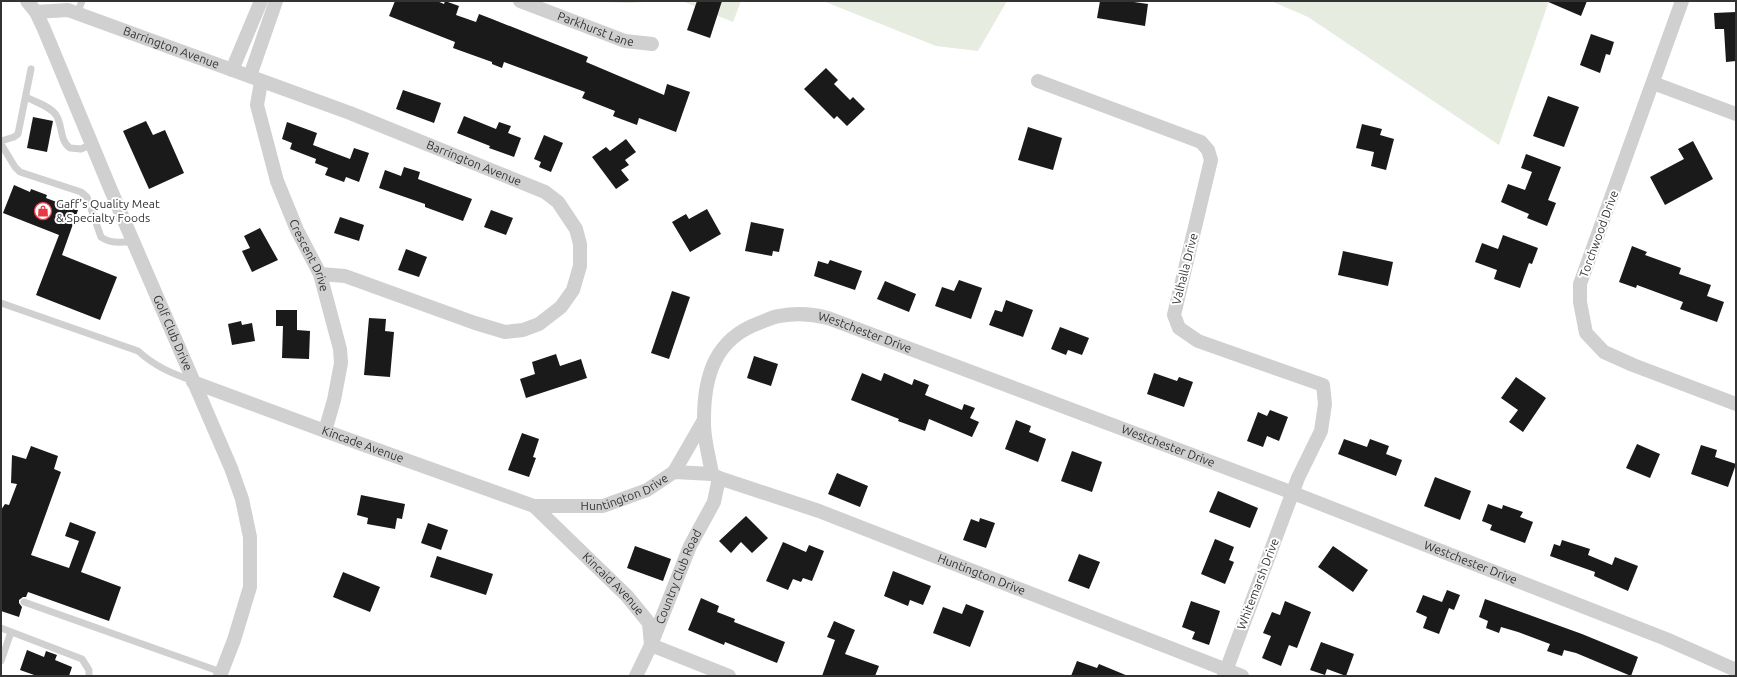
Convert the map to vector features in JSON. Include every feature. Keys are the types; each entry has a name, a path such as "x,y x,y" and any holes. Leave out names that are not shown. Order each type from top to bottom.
{"street":[{"path":"232,70 261,1"},
{"name":"Crescent Drive","path":"276,1 256,79 257,105 277,181 297,230 320,274 340,349 341,363 334,400 325,431"},
{"name":"Parkhurst Lane","path":"520,1 625,40 652,44"},
{"name":"Torchwood Drive","path":"1682,1 1580,284 1580,302 1586,333 1604,352 1633,365 1736,404"},
{"name":"Barrington Avenue","path":"32,6 68,10 80,7 232,70 350,113 545,192 558,202 576,229 580,244 580,266 573,290 561,307 539,324 523,330 505,332 345,276 320,274"},
{"name":"Golf Club Drive","path":"32,6 193,382 232,468 242,499 250,537 250,587 234,640 221,674"},
{"name":"Valhalla Drive","path":"1038,81 1201,142 1208,150 1211,160 1174,315 1179,328 1198,340 1323,385 1325,404 1320,430 1293,492"},
{"path":"1653,83 1736,114"},
{"name":"Westchester Drive","path":"715,476 704,420 708,379 716,356 727,343 747,328 778,316 814,314 1293,492 1666,639 1736,670"},
{"name":"Kincade Avenue","path":"193,382 534,506"},
{"path":"674,472 704,420"},
{"name":"Huntington Drive","path":"534,506 603,506 647,490 674,472 715,476 819,511 1225,673 1242,676"},
{"name":"Country Club Road","path":"636,676 651,645 690,546 714,502 715,476"},
{"name":"Whitemarsh Drive","path":"1225,673 1293,492"},
{"name":"Kincaid Avenue","path":"534,506 627,596 650,623 651,645"},
{"path":"651,645 729,676"}],"lane":[{"path":"1,140 14,138 18,134 31,69"},
{"path":"26,97 52,111 57,116 66,145 70,148 81,149 92,144"},
{"path":"1,144 15,167 20,172 81,192 87,197 101,237 106,241 120,243 133,241"},
{"path":"5,304 138,351 152,363 166,371 193,382"},
{"path":"24,602 221,674"},
{"path":"1,628 82,659 89,670 89,676"},
{"path":"1,661 11,632"}],"shaded area":[{"path":"583,1 662,1 628,3"},
{"path":"682,1 741,1 733,22"},
{"path":"823,1 1007,1 978,51 936,46"},
{"path":"1271,1 1549,1 1499,145 1308,17"}],"building":[{"path":"395,1 437,1 444,4 445,1 459,6 456,15 476,22 479,14 492,19 588,57 586,62 664,95 667,84 690,92 676,132 639,118 637,125 613,116 615,111 582,98 585,92 504,62 502,68 492,64 492,62 453,48 455,42 389,16"},
{"path":"697,1 722,1 710,38 687,30"},
{"path":"1100,1 1127,1 1148,4 1145,26 1097,18"},
{"path":"1546,1 1587,1 1581,16"},
{"path":"1736,12 1736,61 1726,62 1724,29 1715,29 1714,13"},
{"path":"1591,34 1614,42 1610,55 1606,54 1600,73 1580,65"},
{"path":"826,68 838,80 834,84 850,100 853,97 865,109 847,126 837,116 834,119 804,89"},
{"path":"403,90 441,103 434,123 396,109"},
{"path":"1548,96 1579,107 1564,147 1533,136"},
{"path":"464,116 496,129 499,122 511,126 508,133 521,138 514,157 489,148 490,146 457,133"},
{"path":"33,117 53,121 47,152 27,148"},
{"path":"146,121 153,135 165,130 184,173 149,189 123,131"},
{"path":"287,122 317,133 313,145 350,159 354,148 369,153 359,182 346,177 344,182 325,175 328,168 315,163 316,159 290,149 292,143 282,139"},
{"path":"1362,124 1382,129 1380,135 1394,139 1386,170 1371,166 1374,152 1356,148"},
{"path":"1028,127 1062,138 1053,170 1018,160"},
{"path":"544,135 563,143 551,172 539,167 541,162 534,159"},
{"path":"626,139 636,152 625,160 629,165 621,170 629,180 616,189 592,157 606,147 610,151"},
{"path":"1693,141 1713,179 1665,205 1650,177 1684,159 1678,149"},
{"path":"1526,154 1561,167 1548,200 1556,203 1547,226 1527,218 1529,214 1501,202 1508,184 1525,190 1532,172 1521,168"},
{"path":"404,167 420,172 418,179 472,199 463,221 425,207 425,204 379,188 385,170 401,176"},
{"path":"14,185 30,192 31,189 47,195 46,198 78,210 62,255 117,277 100,320 36,295 59,235 3,213"},
{"path":"707,209 721,234 690,252 672,222 686,214 689,219"},
{"path":"491,210 513,218 506,235 484,227"},
{"path":"340,217 364,225 359,241 334,233"},
{"path":"751,222 784,229 779,252 773,251 772,256 745,251"},
{"path":"260,228 278,260 252,272 242,251 250,248 244,236"},
{"path":"1503,235 1538,248 1532,264 1529,263 1520,288 1494,279 1497,270 1475,262 1482,243 1498,249"},
{"path":"1632,246 1647,252 1645,255 1681,268 1679,274 1711,285 1707,296 1724,302 1717,322 1680,309 1683,302 1637,285 1636,288 1619,282"},
{"path":"406,249 427,257 419,277 398,270"},
{"path":"1343,251 1393,262 1388,286 1338,275"},
{"path":"830,260 862,271 855,290 814,276 818,261 828,264"},
{"path":"959,280 982,288 971,319 935,306 942,287 954,291"},
{"path":"885,281 916,294 909,312 877,299"},
{"path":"672,291 690,297 669,359 651,353"},
{"path":"1006,300 1033,310 1023,337 989,325 995,310 1002,312"},
{"path":"276,310 297,310 297,330 310,331 309,359 282,358 283,326 276,326"},
{"path":"369,318 386,319 385,331 394,332 390,377 364,375"},
{"path":"241,321 242,325 252,323 255,341 232,345 228,324"},
{"path":"1060,327 1089,338 1082,355 1068,350 1066,355 1051,349"},
{"path":"556,354 560,366 581,359 587,378 526,398 520,379 535,374 532,362"},
{"path":"754,356 778,364 771,386 747,378"},
{"path":"862,373 881,381 884,373 912,385 914,379 929,385 925,395 962,410 964,404 975,408 970,418 979,422 972,437 929,419 925,431 898,421 899,419 851,400"},
{"path":"1154,373 1177,381 1179,377 1193,382 1184,407 1147,394"},
{"path":"1516,377 1546,398 1523,432 1509,422 1518,410 1501,398"},
{"path":"1270,410 1288,417 1279,441 1267,436 1263,447 1247,441 1258,412 1267,416"},
{"path":"1016,420 1031,426 1029,432 1046,439 1038,462 1005,449"},
{"path":"522,433 539,439 533,457 536,458 529,477 508,470"},
{"path":"1344,439 1367,447 1370,439 1389,446 1386,454 1402,460 1396,476 1338,454"},
{"path":"1637,444 1660,454 1650,478 1626,468"},
{"path":"1701,445 1717,450 1715,457 1736,464 1728,487 1691,474"},
{"path":"31,446 58,456 54,469 61,472 31,555 69,568 79,541 65,536 70,522 96,532 81,572 121,587 109,621 28,592 26,597 19,600 22,607 19,617 1,611 1,510 5,504 9,505 17,484 11,483 12,455 26,459"},
{"path":"1072,451 1102,462 1092,492 1061,481"},
{"path":"837,473 868,486 860,507 828,494"},
{"path":"1435,477 1471,491 1460,520 1424,506"},
{"path":"1218,491 1258,508 1250,528 1209,512"},
{"path":"361,495 405,504 402,519 397,518 395,529 367,524 368,518 357,515"},
{"path":"1488,504 1502,509 1503,505 1523,512 1520,517 1533,522 1525,543 1490,530 1492,525 1482,521"},
{"path":"746,516 768,538 752,553 741,542 731,553 719,541"},
{"path":"980,518 995,523 986,548 963,540 971,519 979,522"},
{"path":"428,523 448,530 441,550 421,543"},
{"path":"1215,539 1234,547 1229,560 1234,562 1225,584 1201,574"},
{"path":"1562,540 1590,549 1588,555 1612,565 1615,557 1638,566 1628,591 1594,576 1595,572 1550,556 1554,544 1560,546"},
{"path":"783,542 806,552 809,545 824,551 812,581 803,578 801,582 793,579 788,590 766,581"},
{"path":"635,546 671,559 663,581 627,568"},
{"path":"1333,546 1368,570 1353,592 1318,567"},
{"path":"1079,554 1100,562 1089,589 1068,581"},
{"path":"437,556 493,574 486,595 430,577"},
{"path":"893,571 931,586 923,605 910,600 908,606 884,596"},
{"path":"343,572 380,587 370,612 333,597"},
{"path":"1447,590 1460,595 1454,610 1449,608 1439,634 1423,628 1427,617 1416,612 1423,595 1442,602"},
{"path":"701,598 719,606 717,612 735,619 734,622 785,642 777,663 725,642 724,645 688,630"},
{"path":"1485,599 1582,634 1638,657 1631,676 1576,653 1564,650 1562,656 1547,651 1550,644 1518,632 1501,627 1499,633 1486,628 1488,621 1479,617"},
{"path":"1191,601 1220,611 1209,645 1192,639 1195,632 1182,627"},
{"path":"1285,601 1311,612 1297,648 1289,645 1281,666 1262,658 1271,636 1263,633 1272,612 1280,615"},
{"path":"966,604 984,611 970,647 933,633 943,607 962,614"},
{"path":"834,621 855,630 845,654 879,666 875,676 822,676 835,640 827,637"},
{"path":"1321,642 1354,654 1346,676 1327,669 1325,675 1310,670"},
{"path":"27,650 44,657 46,651 57,655 55,660 72,667 69,676 37,676 20,670"},
{"path":"1077,661 1097,668 1099,664 1128,676 1071,676"}],"place":[{"name":"Gaff's Quality Meat & Specialty Foods","path":"43,211"}]}
